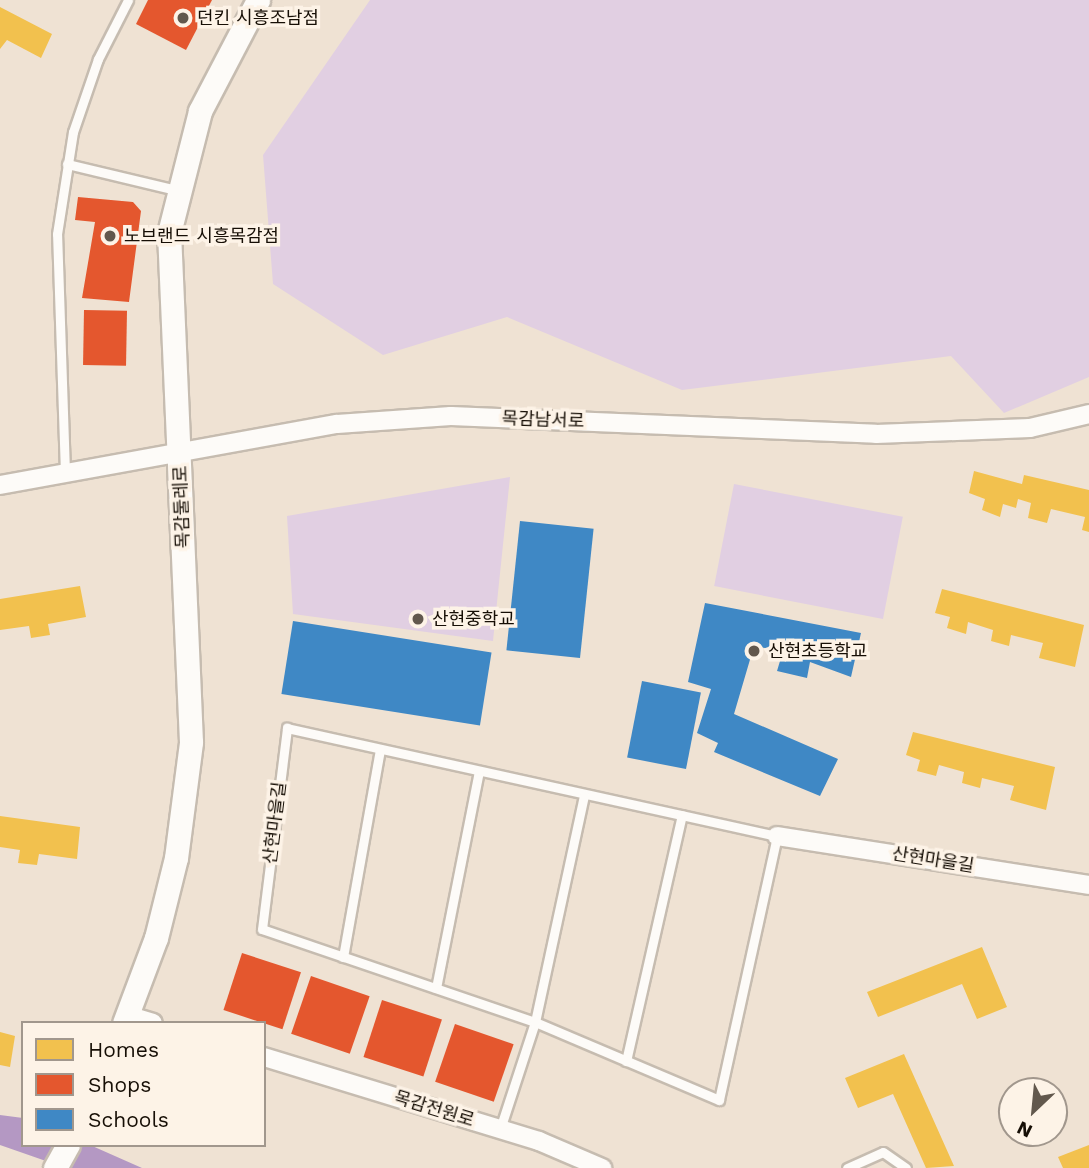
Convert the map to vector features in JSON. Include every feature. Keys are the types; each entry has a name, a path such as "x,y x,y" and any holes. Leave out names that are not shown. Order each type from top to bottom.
{"street":[{"name":"목감둘레로","path":"126,1019 176,858 191,743 169,233 176,190 200,111 258,0"},
{"name":"목감남서로","path":"0,485 337,424 451,416 876,434 1030,428 1089,414"},
{"name":"산현마을길","path":"777,836 1089,885"},
{"name":"목감전원로","path":"266,1058 500,1129 602,1168"},
{"path":"55,1168 67,1147"}],"lane":[{"path":"65,473 55,287 67,164 98,59 128,0"},
{"path":"67,164 176,190"},
{"name":"산현마을길","path":"287,728 380,749 777,836 719,1100 535,1023 262,929 287,728"},
{"path":"343,957 380,749"},
{"path":"436,988 479,771"},
{"path":"500,1129 535,1023 584,794"},
{"path":"626,1061 682,815"},
{"path":"847,1168 883,1152 906,1168"}],"shaded area":[{"path":"370,0 1089,0 1089,377 1004,413 951,356 682,390 507,317 383,355 273,284 263,155"},
{"path":"510,477 493,641 293,614 287,516"},
{"path":"734,484 903,517 883,619 714,586"},
{"path":"0,1115 21,1118 21,1147 95,1147 142,1168 66,1168 0,1145"}],"building: Homes":[{"path":"0,7 52,34 41,58 7,40 0,49"},
{"path":"974,471 1022,484 1024,475 1089,490 1089,532 1082,530 1085,517 1051,509 1047,523 1028,518 1031,503 1018,499 1016,508 1003,504 1000,517 982,510 985,499 969,493"},
{"path":"80,586 86,617 48,624 50,635 31,638 29,626 0,630 0,599"},
{"path":"942,589 1084,625 1075,667 1039,658 1043,643 1011,635 1009,646 991,641 993,630 968,622 966,634 947,628 950,617 935,613"},
{"path":"913,732 1055,767 1046,810 1010,800 1014,786 982,778 980,788 962,783 964,772 939,765 936,776 917,771 920,760 906,755"},
{"path":"0,816 80,827 77,859 39,854 37,865 18,863 20,850 0,847"},
{"path":"982,947 1007,1007 977,1019 962,984 878,1017 867,992"},
{"path":"0,1032 15,1036 10,1067 0,1065"},
{"path":"904,1054 954,1166 926,1168 893,1094 858,1108 845,1078"},
{"path":"1089,1145 1089,1168 1063,1168 1058,1157"}],"building: Shops":[{"path":"148,0 212,0 186,50 136,24"},
{"path":"78,197 133,202 141,211 129,302 82,298 95,222 75,220"},
{"path":"84,310 127,311 126,366 83,365"},
{"path":"242,953 301,972 282,1029 266,1024 266,1021 257,1021 223,1010"},
{"path":"311,976 370,996 350,1054 291,1034"},
{"path":"382,1000 442,1019 423,1077 363,1057"},
{"path":"455,1024 514,1044 494,1102 435,1082"}],"building: Schools":[{"path":"520,521 594,529 580,658 506,650"},
{"path":"705,603 861,633 851,677 810,662 807,678 777,671 783,651 754,646 734,714 838,759 820,796 714,752 718,743 697,733 711,689 688,682"},
{"path":"293,621 492,652 480,726 281,694"},
{"path":"642,681 701,692 686,769 627,758"}],"place":[{"name":"던킨 시흥조남점","path":"183,18"},
{"name":"노브랜드 시흥목감점","path":"110,236"},
{"name":"산현중학교","path":"418,619"},
{"name":"산현초등학교","path":"754,651"}]}
